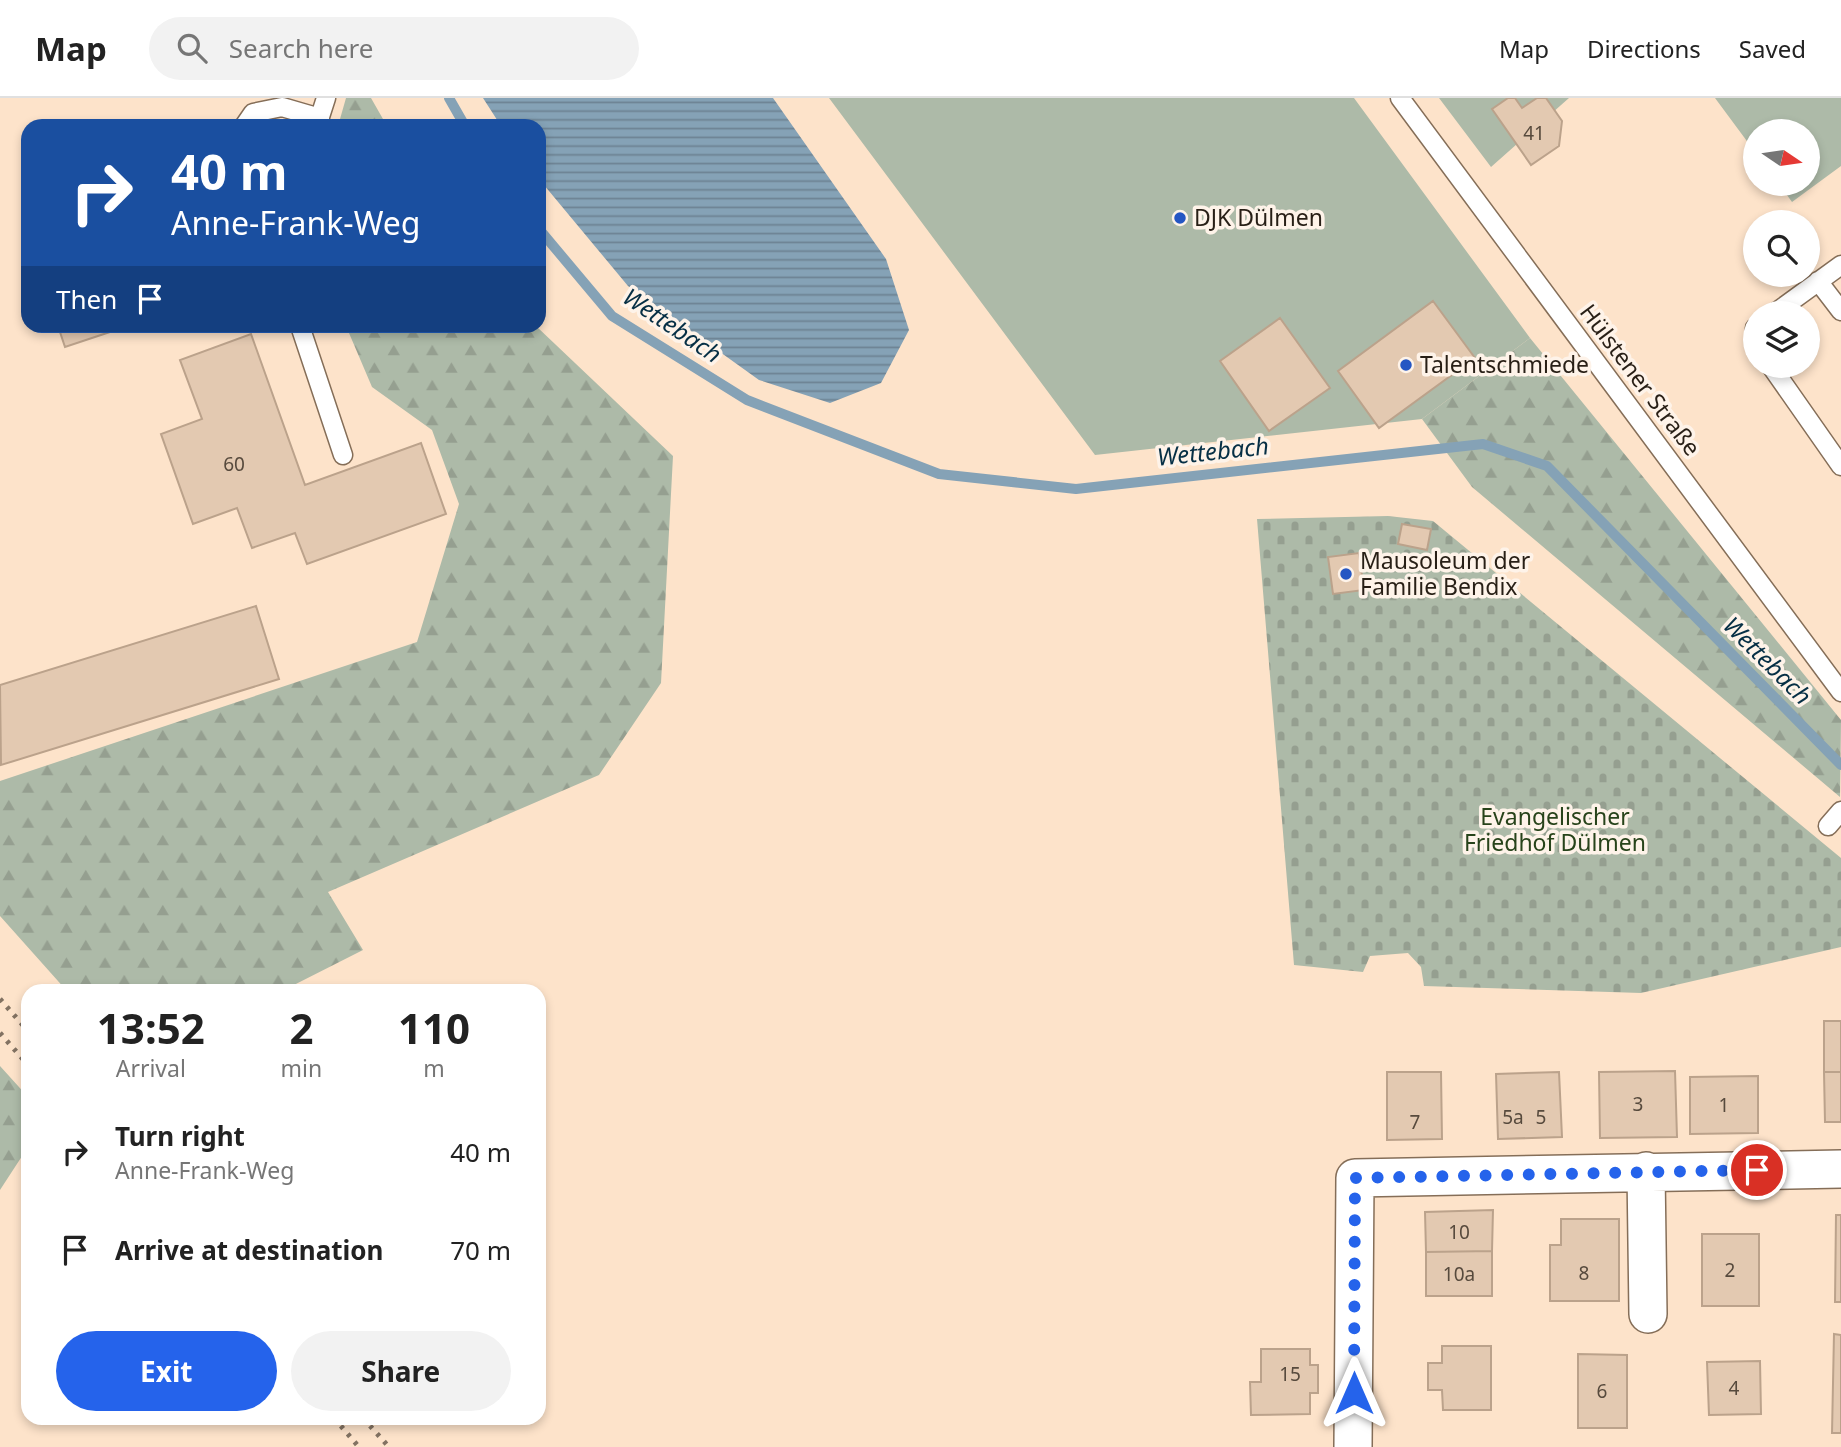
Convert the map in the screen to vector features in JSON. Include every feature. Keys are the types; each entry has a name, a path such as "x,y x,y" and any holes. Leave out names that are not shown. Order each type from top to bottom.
{"street":[{"path":"1353,1447 1355,1178 1841,1169"},
{"path":"1646,1171 1648,1314"}],"lane":[{"path":"319,119 326,98"},
{"name":"Hülstener Straße","path":"1400,98 1841,692"},
{"path":"249,119 253,113 282,107 311,119"},
{"path":"1820,280 1841,264"},
{"path":"1820,284 1841,311"},
{"path":"1791,301 1810,287"},
{"path":"302,333 343,455"},
{"path":"1779,378 1841,466"},
{"path":"1828,826 1841,811"}],"green space":[{"path":"346,98 371,98 383,119 340,119"},
{"name":"DJK Dülmen","path":"829,98 1354,98 1530,338 1422,419 1095,455"},
{"path":"1439,98 1569,98 1491,167"},
{"path":"1715,98 1841,98 1841,166 1820,181 1820,119 1743,119 1743,136"},
{"path":"1788,196 1800,196 1792,202"},
{"path":"349,333 543,333 673,456 661,683 599,775 328,892 363,950 296,984 61,984 0,916 0,781 417,642 459,504 432,430 372,387"},
{"path":"1530,338 1841,720 1840,797 1472,487 1422,419"},
{"name":"Evangelischer Friedhof Dülmen","path":"1388,516 1433,521 1841,858 1841,947 1641,993 1424,986 1421,967 1408,953 1370,956 1363,972 1294,965 1257,519"},
{"path":"0,1066 21,1089 21,1158 0,1190"}],"water":[{"path":"483,98 773,98 886,259 909,330 881,383 830,403 759,380 628,286 546,187 546,119 496,119"}],"building":[{"path":"1508,98 1515,98 1522,108 1537,98 1546,98 1562,121 1559,146 1531,165 1492,109"},
{"name":"Talentschmiede","path":"1433,301 1475,358 1379,428 1338,371"},
{"path":"1280,318 1330,388 1269,431 1220,361"},
{"path":"60,333 107,333 65,347"},
{"path":"251,334 305,485 421,443 446,514 307,564 295,533 252,548 237,508 193,524 161,434 202,419 180,360"},
{"path":"1402,524 1431,529 1427,550 1398,544"},
{"name":"Mausoleum der Familie Bendix","path":"1359,553 1364,590 1333,594 1328,557"},
{"path":"256,606 279,679 1,765 0,685"},
{"path":"1824,1021 1841,1021 1841,1072 1824,1072"},
{"path":"1675,1071 1677,1137 1600,1138 1599,1072"},
{"path":"1387,1072 1441,1072 1442,1139 1387,1140"},
{"path":"1559,1072 1562,1137 1498,1139 1496,1074"},
{"path":"1824,1072 1841,1072 1841,1122 1825,1122"},
{"path":"1758,1076 1758,1133 1690,1134 1690,1077"},
{"path":"1493,1210 1492,1251 1426,1252 1425,1212"},
{"path":"1836,1215 1841,1215 1841,1302 1835,1302"},
{"path":"1561,1219 1619,1219 1619,1301 1550,1301 1550,1245 1561,1245"},
{"path":"1702,1234 1759,1234 1759,1306 1702,1306"},
{"path":"1492,1251 1492,1296 1426,1296 1426,1252"},
{"path":"1834,1334 1841,1335 1841,1433 1832,1433"},
{"path":"1442,1346 1491,1346 1491,1410 1443,1410 1442,1390 1428,1390 1428,1363 1442,1363"},
{"path":"1261,1349 1310,1349 1310,1365 1318,1365 1318,1393 1310,1393 1310,1414 1251,1415 1250,1382 1261,1382"},
{"path":"1578,1354 1627,1355 1627,1428 1578,1428"},
{"path":"1760,1361 1761,1414 1709,1415 1707,1362"}],"waterway":[{"name":"Wettebach","path":"449,98 461,119"},
{"name":"Wettebach","path":"546,237 612,316 747,400 939,474 1076,489 1483,444 1547,466 1841,765"}],"railway":[{"path":"0,999 21,1023"},
{"path":"0,1033 21,1057"},
{"path":"340,1425 359,1447"},
{"path":"369,1425 389,1447"}],"place":[{"name":"DJK Dülmen","path":"1180,218"},
{"name":"Talentschmiede","path":"1406,365"},
{"name":"Mausoleum der Familie Bendix","path":"1346,574"}],"route":[{"path":"1354,1393 1355,1178 1757,1170"}]}
